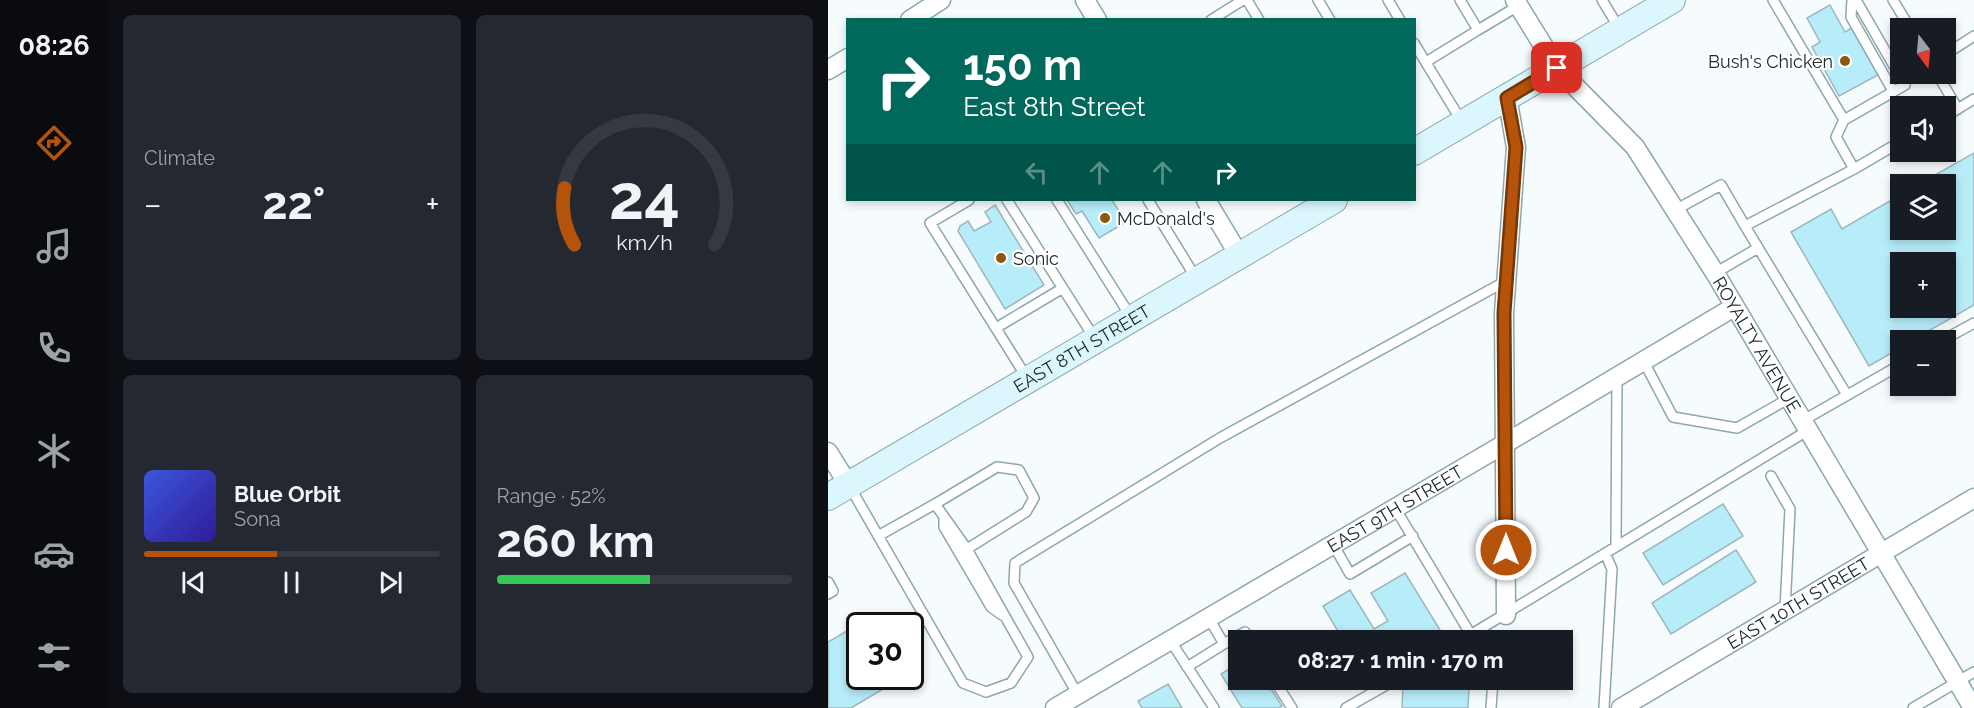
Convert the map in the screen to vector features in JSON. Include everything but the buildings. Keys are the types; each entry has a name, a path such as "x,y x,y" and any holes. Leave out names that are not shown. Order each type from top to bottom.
{"main road":[{"path":"1416,151 1672,0"},
{"name":"EAST 8TH STREET","path":"838,491 1332,201"}],"street":[{"path":"913,18 941,0"},
{"path":"1085,0 1096,18"},
{"name":"ROYALTY AVENUE","path":"1516,3 1557,68 1635,147 1715,273 1973,708"},
{"path":"828,70 846,59"},
{"path":"1506,615 1504,313 1516,147 1507,98"},
{"path":"1207,201 1239,255"},
{"name":"EAST 9TH STREET","path":"1055,708 1734,307"},
{"path":"828,452 838,491"},
{"name":"EAST 10TH STREET","path":"1621,708 1974,498"}],"lane":[{"path":"1214,18 1245,0 1258,18"},
{"path":"1318,0 1329,18"},
{"path":"1388,0 1399,18"},
{"path":"1460,0 1478,30"},
{"path":"1602,0 1620,30"},
{"path":"1773,0 1844,120"},
{"path":"1854,0 1851,16 1893,91"},
{"path":"1854,0 1905,85 1844,120 1836,137 1854,168"},
{"path":"1893,0 1904,18"},
{"path":"1426,62 1516,3"},
{"path":"1956,48 1974,36"},
{"path":"1416,47 1463,124"},
{"path":"1943,84 1958,109 1974,99"},
{"path":"1744,226 1890,148"},
{"path":"1675,210 1721,185 1847,395"},
{"path":"967,201 930,223 1028,379"},
{"path":"1008,201 1095,339"},
{"path":"1059,201 1132,318"},
{"path":"1149,201 1197,280"},
{"path":"1715,273 1758,248"},
{"path":"1078,695 1014,583 1015,563 1220,438 1506,281"},
{"path":"996,328 1063,288"},
{"path":"1956,333 1974,323"},
{"path":"1643,360 1673,417 1737,428 1788,399"},
{"path":"1484,630 1804,426 1847,395 1890,371"},
{"path":"1617,375 1617,546"},
{"path":"878,536 997,466 1020,470 1034,498 1026,512 967,549"},
{"path":"1771,476 1790,509 1785,610"},
{"path":"838,491 878,536 963,683 986,692 1011,683 1028,657 967,549 935,504"},
{"path":"1395,508 1468,630"},
{"path":"944,517 944,527 991,607 1006,619"},
{"path":"1333,544 1350,574 1413,536"},
{"path":"1604,708 1612,569 1605,553"},
{"path":"828,582 833,591 828,594"},
{"path":"1208,617 1224,644"},
{"path":"1170,640 1214,708"},
{"path":"1187,667 1228,642"},
{"path":"1913,708 1974,672"},
{"path":"1280,690 1292,708"},
{"path":"1346,708 1378,690"},
{"path":"1491,708 1492,690"}],"place":[{"name":"Bush's Chicken","path":"1845,61"},
{"name":"McDonald's","path":"1105,218"},
{"name":"Sonic","path":"1001,258"}],"route":[{"path":"1506,550 1504,313 1516,147 1507,98 1557,68"}]}
